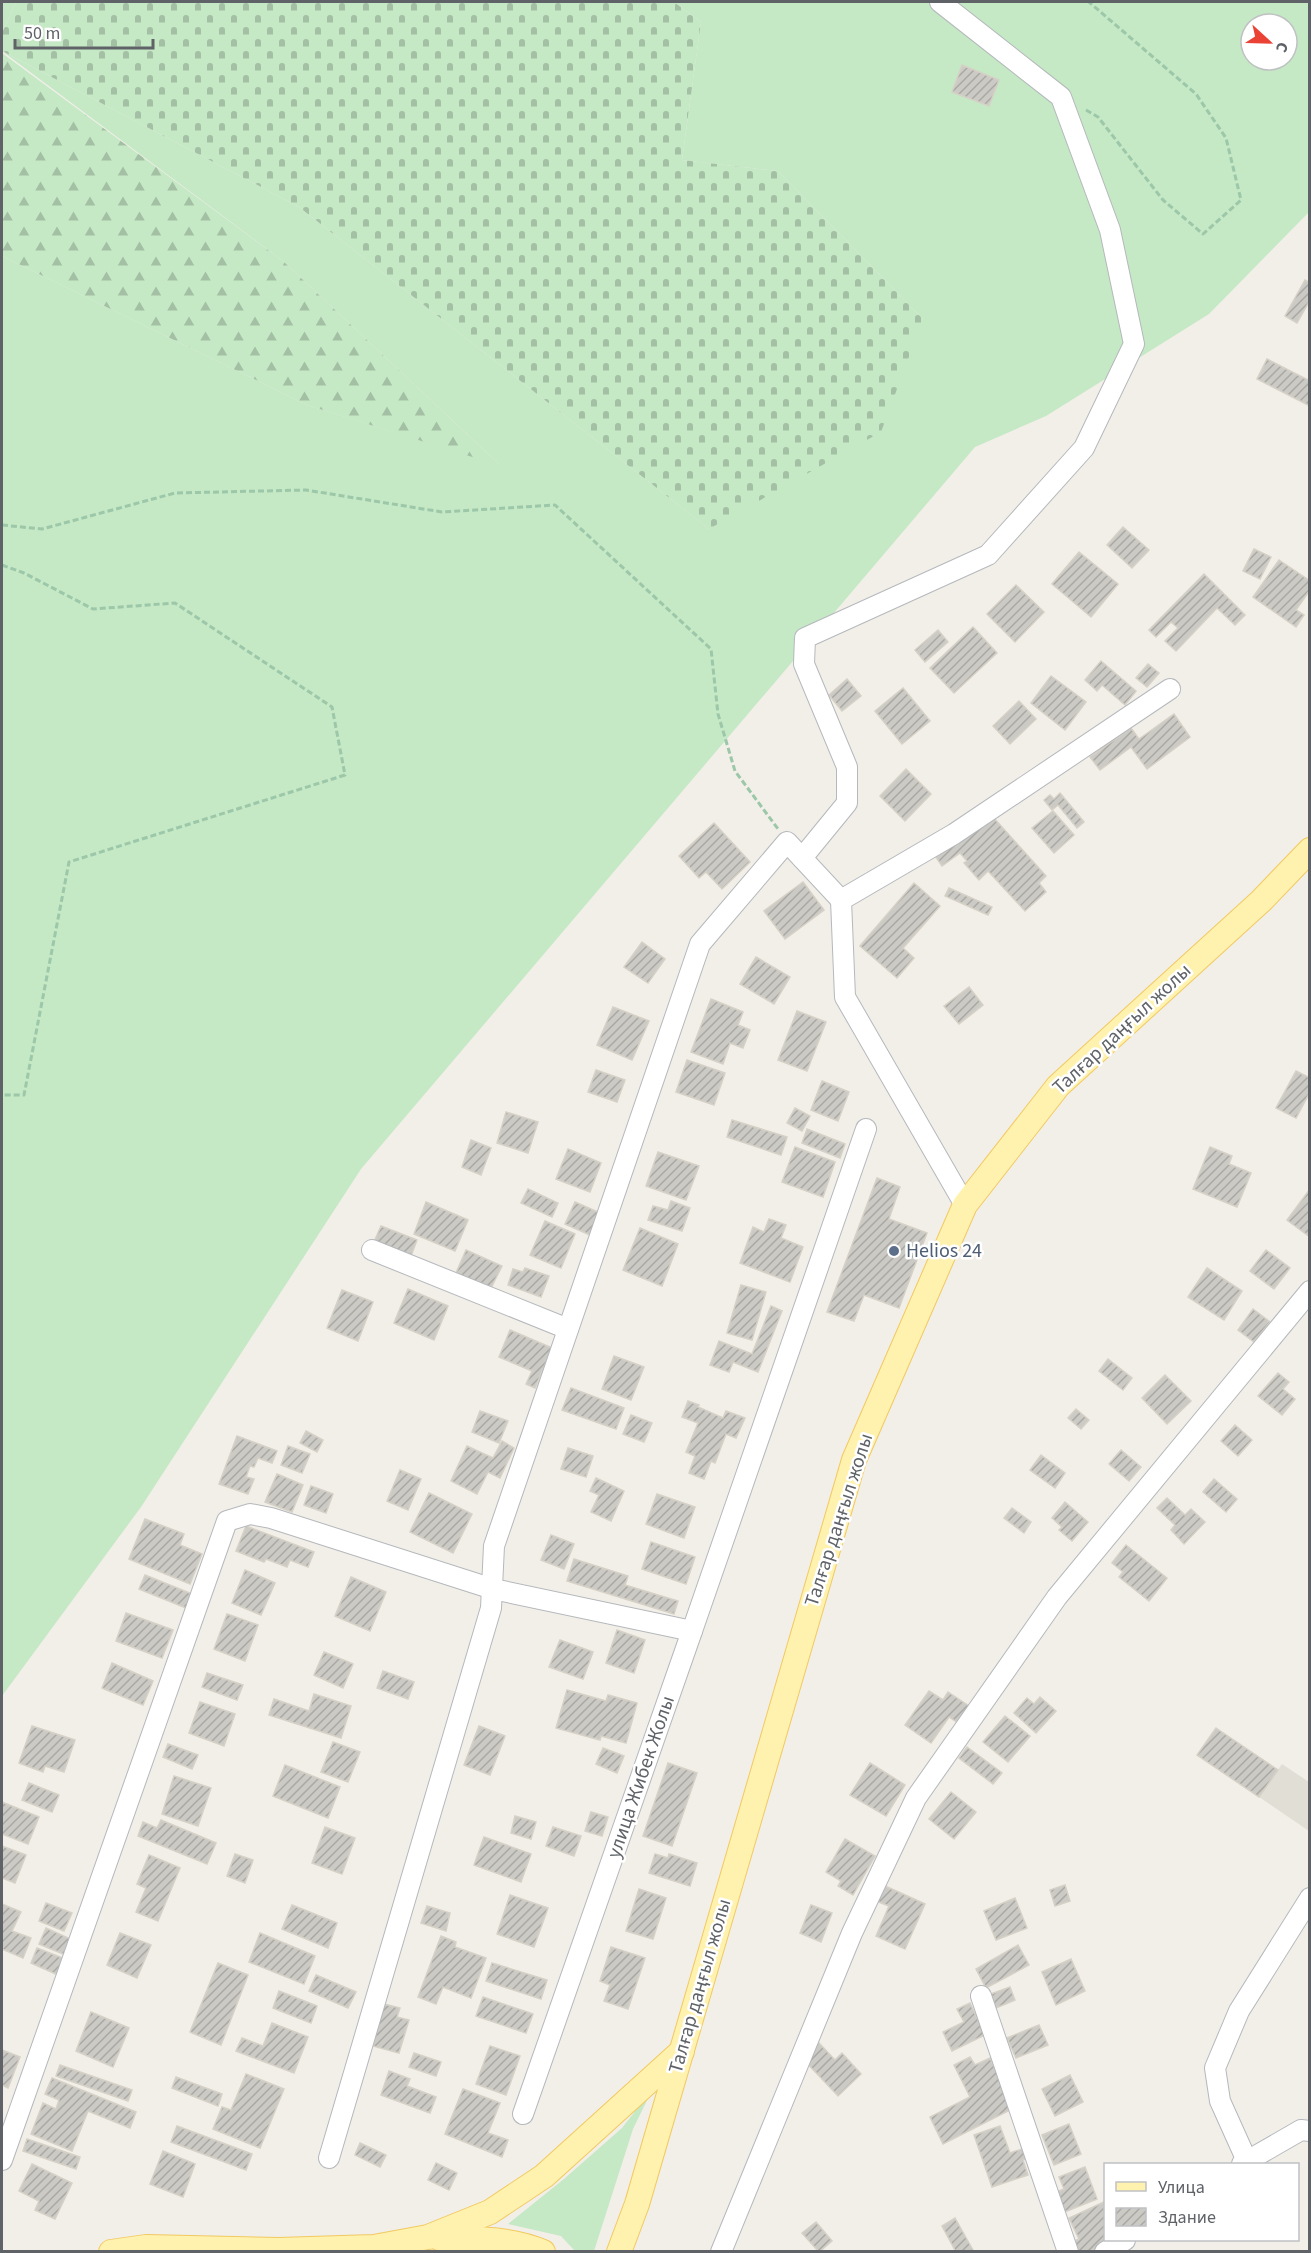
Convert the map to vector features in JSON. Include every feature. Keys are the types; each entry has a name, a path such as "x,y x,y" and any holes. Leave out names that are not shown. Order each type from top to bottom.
{"main road":[{"name":"Талғар даңғыл жолы","path":"619,2252 637,2204 854,1460 965,1205 1058,1086 1261,901 1310,850"},
{"path":"111,2252 145,2249 395,2248 428,2237 490,2212 544,2176 682,2051"},
{"path":"428,2237 480,2239 527,2245 543,2252"}],"street":[{"path":"802,858 847,803 847,767 804,664 805,638 988,555 1084,448 1134,344 1110,230 1061,97 940,2"},
{"path":"841,900 954,834 1170,689"},
{"path":"329,2158 491,1608 494,1546 700,944 787,842 841,900 845,997 965,1205"},
{"name":"улица Жибек Жолы","path":"523,2114 866,1129"},
{"path":"372,1250 568,1329"},
{"path":"721,2252 852,1933 916,1798 1057,1597 1310,1291"},
{"path":"2,2160 227,1521 250,1514 271,1518 493,1589 692,1631"},
{"path":"1310,1898 1239,2011 1215,2068 1220,2101 1244,2163 1301,2130 1310,2131"},
{"path":"981,1996 1068,2252"},
{"path":"1104,2252 1123,2241"}],"path":[{"path":"1061,97 1098,117 1164,200 1203,234 1240,200 1226,138 1196,94 1089,2"},
{"path":"2,525 42,529 175,493 306,490 442,512 555,505 711,649 718,714 735,771 787,842"},
{"path":"2,565 24,573 93,609 175,603 332,707 345,775 69,862 24,1095 2,1095"}],"shaded area":[{"path":"1282,1764 1309,1782 1309,1831 1259,1797"}],"green space":[{"path":"2,2 16,2 2,33"},
{"path":"16,2 674,2 701,22 682,160 778,171 923,319 881,432 709,529 299,207 2,51 2,33"},
{"path":"674,2 1309,2 1309,212 1209,314 1046,416 975,447 361,1169 141,1507 2,1696 2,256 307,405 500,465 283,261 2,51 299,207 709,529 923,319 778,171 682,160 701,22"},
{"path":"2,53 283,261 501,466 307,405 2,256"},
{"path":"652,2090 633,2129 594,2251 575,2251 561,2236 508,2224 622,2128"}],"building":[{"path":"962,65 999,80 989,106 952,92"},
{"path":"1305,280 1310,283 1310,300 1297,323 1285,316"},
{"path":"1267,359 1310,381 1310,406 1257,379"},
{"path":"1123,527 1149,550 1132,568 1107,545"},
{"path":"1254,549 1271,557 1260,579 1243,571"},
{"path":"1079,552 1118,584 1091,617 1052,584"},
{"path":"1279,560 1310,581 1310,590 1296,610 1304,615 1296,627 1253,597"},
{"path":"1204,574 1245,615 1235,625 1217,608 1176,651 1165,641 1178,628 1171,622 1156,637 1149,630"},
{"path":"1016,585 1044,612 1015,642 987,614"},
{"path":"973,627 997,653 954,693 930,668"},
{"path":"938,630 948,642 925,662 915,650"},
{"path":"1101,661 1136,691 1125,705 1102,685 1097,691 1085,680"},
{"path":"1148,664 1159,673 1147,687 1136,678"},
{"path":"1051,676 1086,702 1065,730 1031,703"},
{"path":"847,679 861,696 842,711 829,695"},
{"path":"903,688 930,721 902,744 875,711"},
{"path":"1019,701 1036,719 1010,744 993,726"},
{"path":"1174,714 1190,737 1147,769 1131,747 1100,770 1090,757 1131,728 1139,739"},
{"path":"906,769 931,794 905,821 880,796"},
{"path":"1060,793 1084,822 1077,828 1058,805 1052,810 1044,800 1050,795 1054,799"},
{"path":"1053,811 1074,835 1054,853 1032,828"},
{"path":"993,817 1046,876 1039,883 1046,892 1025,911 988,871 979,880 964,863 967,861 960,853 942,866 935,856"},
{"path":"714,823 750,862 722,889 706,872 699,878 679,856"},
{"path":"803,882 824,910 785,939 764,911"},
{"path":"914,883 940,906 903,948 914,958 897,978 860,946"},
{"path":"949,888 992,907 988,915 945,896"},
{"path":"642,942 665,959 648,983 624,967"},
{"path":"756,957 790,977 774,1004 740,984"},
{"path":"969,987 983,1005 959,1024 944,1006"},
{"path":"711,999 743,1012 738,1025 750,1030 743,1048 730,1043 723,1064 691,1052"},
{"path":"613,1007 649,1021 632,1060 597,1045"},
{"path":"797,1011 826,1022 807,1071 778,1060"},
{"path":"687,1060 725,1073 714,1105 676,1092"},
{"path":"596,1070 625,1080 617,1102 588,1092"},
{"path":"1296,1071 1310,1078 1310,1092 1296,1118 1276,1108"},
{"path":"822,1081 849,1092 838,1121 811,1110"},
{"path":"795,1108 810,1116 802,1131 787,1123"},
{"path":"506,1112 538,1122 528,1153 497,1143"},
{"path":"732,1120 787,1137 781,1155 727,1137"},
{"path":"807,1129 845,1144 840,1158 802,1143"},
{"path":"471,1140 491,1148 481,1175 462,1167"},
{"path":"795,1147 835,1162 823,1197 782,1182"},
{"path":"1210,1147 1232,1156 1229,1164 1251,1173 1237,1207 1193,1189"},
{"path":"568,1149 601,1163 590,1192 556,1179"},
{"path":"658,1152 699,1166 686,1200 646,1186"},
{"path":"877,1178 900,1187 889,1219 927,1233 899,1308 864,1295 854,1321 827,1312"},
{"path":"528,1189 558,1203 552,1217 521,1203"},
{"path":"1310,1189 1310,1237 1287,1220"},
{"path":"671,1201 690,1208 682,1231 648,1220 653,1206 668,1210"},
{"path":"426,1202 468,1220 455,1251 414,1234"},
{"path":"575,1202 600,1213 590,1235 565,1224"},
{"path":"769,1219 786,1225 781,1238 803,1247 790,1282 740,1263 753,1227 764,1232"},
{"path":"545,1221 575,1234 561,1268 530,1255"},
{"path":"381,1226 417,1240 411,1256 374,1242"},
{"path":"640,1228 678,1244 662,1286 623,1270"},
{"path":"466,1250 502,1266 491,1288 456,1273"},
{"path":"1266,1250 1290,1268 1274,1289 1250,1271"},
{"path":"525,1268 549,1276 541,1297 508,1285 513,1269 523,1272"},
{"path":"1207,1268 1242,1291 1224,1320 1188,1297"},
{"path":"741,1285 766,1292 752,1340 727,1333"},
{"path":"408,1289 448,1306 434,1340 394,1323"},
{"path":"342,1290 373,1302 358,1341 327,1328"},
{"path":"771,1306 782,1311 758,1372 733,1362 729,1372 710,1365 719,1341 752,1354"},
{"path":"1253,1309 1270,1322 1254,1342 1238,1330"},
{"path":"510,1330 552,1348 535,1388 526,1384 532,1371 499,1357"},
{"path":"614,1356 644,1367 631,1400 602,1389"},
{"path":"1108,1359 1132,1378 1123,1390 1099,1371"},
{"path":"1278,1373 1289,1382 1283,1389 1295,1399 1282,1415 1258,1396"},
{"path":"1165,1375 1191,1401 1167,1424 1142,1398"},
{"path":"571,1388 624,1408 616,1429 562,1410"},
{"path":"688,1401 723,1418 726,1411 745,1418 736,1438 726,1434 715,1463 711,1461 704,1479 689,1473 695,1456 686,1452 698,1423 682,1417"},
{"path":"1076,1409 1089,1420 1081,1429 1068,1418"},
{"path":"480,1411 508,1421 499,1443 472,1432"},
{"path":"631,1415 652,1423 644,1442 623,1434"},
{"path":"1235,1425 1252,1440 1238,1456 1221,1441"},
{"path":"306,1431 323,1440 317,1452 300,1443"},
{"path":"237,1436 277,1451 272,1463 258,1458 254,1467 250,1466 246,1477 254,1479 248,1494 219,1484"},
{"path":"502,1441 514,1448 500,1478 488,1472 477,1494 451,1481 467,1446 493,1458"},
{"path":"288,1446 310,1454 302,1473 281,1465"},
{"path":"568,1448 593,1456 586,1477 561,1469"},
{"path":"1121,1450 1141,1467 1129,1481 1109,1464"},
{"path":"1041,1455 1065,1473 1055,1488 1030,1470"},
{"path":"400,1470 421,1479 408,1510 387,1501"},
{"path":"277,1474 303,1485 292,1512 265,1502"},
{"path":"596,1478 624,1491 611,1521 591,1512 599,1495 590,1491"},
{"path":"1214,1479 1237,1499 1226,1512 1203,1492"},
{"path":"311,1486 333,1494 326,1513 304,1505"},
{"path":"429,1493 472,1514 453,1553 410,1532"},
{"path":"657,1494 695,1507 684,1538 646,1524"},
{"path":"1167,1498 1185,1515 1191,1509 1205,1522 1184,1544 1171,1530 1175,1525 1157,1508"},
{"path":"1065,1502 1088,1522 1072,1541 1059,1530 1062,1527 1052,1518"},
{"path":"1012,1508 1031,1522 1024,1533 1004,1518"},
{"path":"145,1519 184,1534 180,1545 202,1554 190,1584 129,1559"},
{"path":"246,1526 314,1552 308,1567 290,1560 287,1567 266,1559 264,1562 236,1551"},
{"path":"551,1535 574,1544 564,1569 541,1560"},
{"path":"651,1542 695,1557 686,1584 642,1569"},
{"path":"1126,1545 1167,1578 1149,1601 1119,1577 1123,1572 1112,1563"},
{"path":"574,1559 628,1576 625,1585 678,1601 674,1614 567,1581"},
{"path":"245,1570 275,1583 261,1615 232,1603"},
{"path":"145,1575 192,1594 186,1608 139,1589"},
{"path":"351,1577 386,1592 370,1631 335,1616"},
{"path":"126,1613 173,1630 162,1658 116,1641"},
{"path":"227,1614 258,1625 245,1661 214,1649"},
{"path":"617,1630 645,1640 634,1673 606,1663"},
{"path":"560,1640 593,1652 583,1679 549,1667"},
{"path":"324,1652 353,1664 343,1688 314,1675"},
{"path":"112,1663 153,1681 143,1705 102,1688"},
{"path":"383,1671 414,1682 408,1699 377,1688"},
{"path":"207,1673 243,1685 237,1700 202,1687"},
{"path":"567,1690 606,1701 608,1695 637,1703 626,1743 601,1736 600,1740 556,1728"},
{"path":"929,1691 943,1700 948,1692 972,1708 961,1725 949,1717 931,1743 905,1725"},
{"path":"314,1694 351,1706 341,1738 269,1715 274,1699 309,1711"},
{"path":"1040,1697 1056,1711 1036,1733 1014,1713 1027,1698 1034,1704"},
{"path":"200,1702 235,1714 224,1746 189,1733"},
{"path":"1005,1716 1030,1736 1008,1762 983,1742"},
{"path":"32,1726 75,1740 64,1772 45,1766 43,1772 19,1763"},
{"path":"479,1726 505,1736 490,1775 464,1765"},
{"path":"1216,1728 1278,1770 1259,1797 1197,1755"},
{"path":"333,1742 360,1752 348,1782 321,1772"},
{"path":"168,1744 198,1755 192,1769 163,1757"},
{"path":"967,1747 1002,1773 993,1784 959,1758"},
{"path":"603,1748 624,1756 617,1773 596,1764"},
{"path":"668,1763 697,1773 672,1846 643,1836"},
{"path":"870,1763 905,1785 886,1816 850,1795"},
{"path":"285,1765 340,1787 328,1818 273,1796"},
{"path":"174,1776 211,1788 198,1826 162,1814"},
{"path":"29,1783 59,1795 52,1812 22,1800"},
{"path":"951,1792 976,1812 954,1839 929,1819"},
{"path":"2,1802 39,1817 28,1844 2,1834"},
{"path":"591,1812 608,1817 602,1836 585,1831"},
{"path":"515,1816 536,1822 531,1839 511,1833"},
{"path":"161,1820 216,1843 207,1864 138,1836 143,1822 157,1828"},
{"path":"325,1827 355,1838 342,1874 312,1863"},
{"path":"553,1827 581,1836 574,1856 546,1846"},
{"path":"484,1837 531,1854 521,1882 474,1865"},
{"path":"845,1839 875,1856 853,1895 838,1886 841,1881 826,1872"},
{"path":"2,1846 26,1855 15,1883 2,1878"},
{"path":"235,1854 253,1860 245,1883 227,1876"},
{"path":"655,1854 668,1858 669,1854 697,1863 690,1886 649,1873"},
{"path":"149,1855 180,1868 158,1921 136,1912 146,1888 137,1884"},
{"path":"883,1885 925,1904 905,1949 876,1936 889,1906 876,1901"},
{"path":"1065,1885 1070,1901 1055,1906 1050,1890"},
{"path":"639,1889 666,1898 653,1939 626,1931"},
{"path":"510,1895 548,1908 534,1947 497,1934"},
{"path":"1015,1898 1027,1928 996,1940 984,1911"},
{"path":"46,1903 72,1913 64,1931 39,1921"},
{"path":"2,1904 21,1912 12,1931 31,1938 23,1958 2,1949"},
{"path":"292,1905 337,1923 328,1948 282,1929"},
{"path":"811,1905 832,1913 821,1942 800,1933"},
{"path":"427,1906 450,1913 446,1931 421,1923"},
{"path":"46,1928 75,1941 68,1956 39,1944"},
{"path":"120,1933 151,1945 137,1978 107,1965"},
{"path":"260,1933 315,1956 304,1984 249,1962"},
{"path":"441,1936 456,1942 455,1947 486,1958 471,1998 443,1987 436,2004 418,1997"},
{"path":"1018,1945 1029,1965 986,1988 976,1969"},
{"path":"611,1947 645,1958 628,2009 604,2001 610,1985 600,1981"},
{"path":"37,1948 65,1959 58,1975 31,1963"},
{"path":"1071,1959 1085,1991 1056,2005 1042,1972"},
{"path":"218,1963 248,1975 221,2045 190,2032"},
{"path":"492,1963 547,1980 541,1999 486,1981"},
{"path":"316,1975 356,1992 348,2008 309,1991"},
{"path":"1010,1987 1015,2000 996,2008 991,1994"},
{"path":"279,1991 317,2006 311,2023 273,2008"},
{"path":"483,1997 533,2014 526,2033 476,2016"},
{"path":"970,2003 985,2035 952,2051 943,2032 964,2022 957,2009"},
{"path":"384,2004 400,2008 397,2017 409,2020 399,2053 373,2046"},
{"path":"91,2012 129,2028 113,2067 76,2051"},
{"path":"272,2023 308,2037 294,2073 236,2051 242,2038 263,2046"},
{"path":"1039,2025 1048,2045 1016,2058 1007,2038"},
{"path":"819,2043 835,2060 842,2053 861,2074 838,2096 803,2059"},
{"path":"490,2046 520,2056 506,2095 476,2084"},
{"path":"2,2050 20,2057 8,2088 2,2085"},
{"path":"414,2053 441,2062 436,2076 409,2067"},
{"path":"970,2057 975,2065 990,2058 1014,2108 943,2144 930,2117 970,2097 954,2065"},
{"path":"60,2065 132,2090 128,2101 56,2076"},
{"path":"389,2071 410,2079 407,2086 436,2097 430,2113 381,2095"},
{"path":"246,2074 284,2089 260,2148 213,2129 222,2107 231,2110"},
{"path":"1070,2075 1083,2102 1055,2116 1042,2089"},
{"path":"176,2077 222,2094 218,2106 172,2088"},
{"path":"52,2078 136,2112 130,2128 88,2111 72,2151 31,2134 43,2103 56,2109 59,2100 45,2094"},
{"path":"463,2089 500,2103 488,2133 508,2140 502,2157 445,2134"},
{"path":"1069,2124 1081,2154 1054,2165 1042,2135"},
{"path":"177,2126 252,2154 246,2170 171,2142"},
{"path":"1000,2126 1010,2153 1025,2148 1029,2158 1023,2160 1028,2175 992,2187 974,2135"},
{"path":"27,2139 80,2157 76,2169 23,2151"},
{"path":"360,2143 386,2155 380,2167 355,2155"},
{"path":"163,2151 195,2164 183,2197 150,2184"},
{"path":"436,2163 457,2173 449,2190 428,2180"},
{"path":"32,2164 72,2183 55,2219 35,2210 39,2201 19,2191"},
{"path":"1085,2167 1097,2199 1062,2213 1054,2193 1064,2189 1059,2177"},
{"path":"1104,2202 1104,2241 1108,2243 1089,2252 1076,2252 1072,2242 1079,2239 1069,2218"},
{"path":"955,2218 973,2250 971,2252 956,2252 942,2226"},
{"path":"816,2222 832,2241 819,2252 802,2233"}],"place":[{"name":"Helios 24","path":"894,1251"}]}
